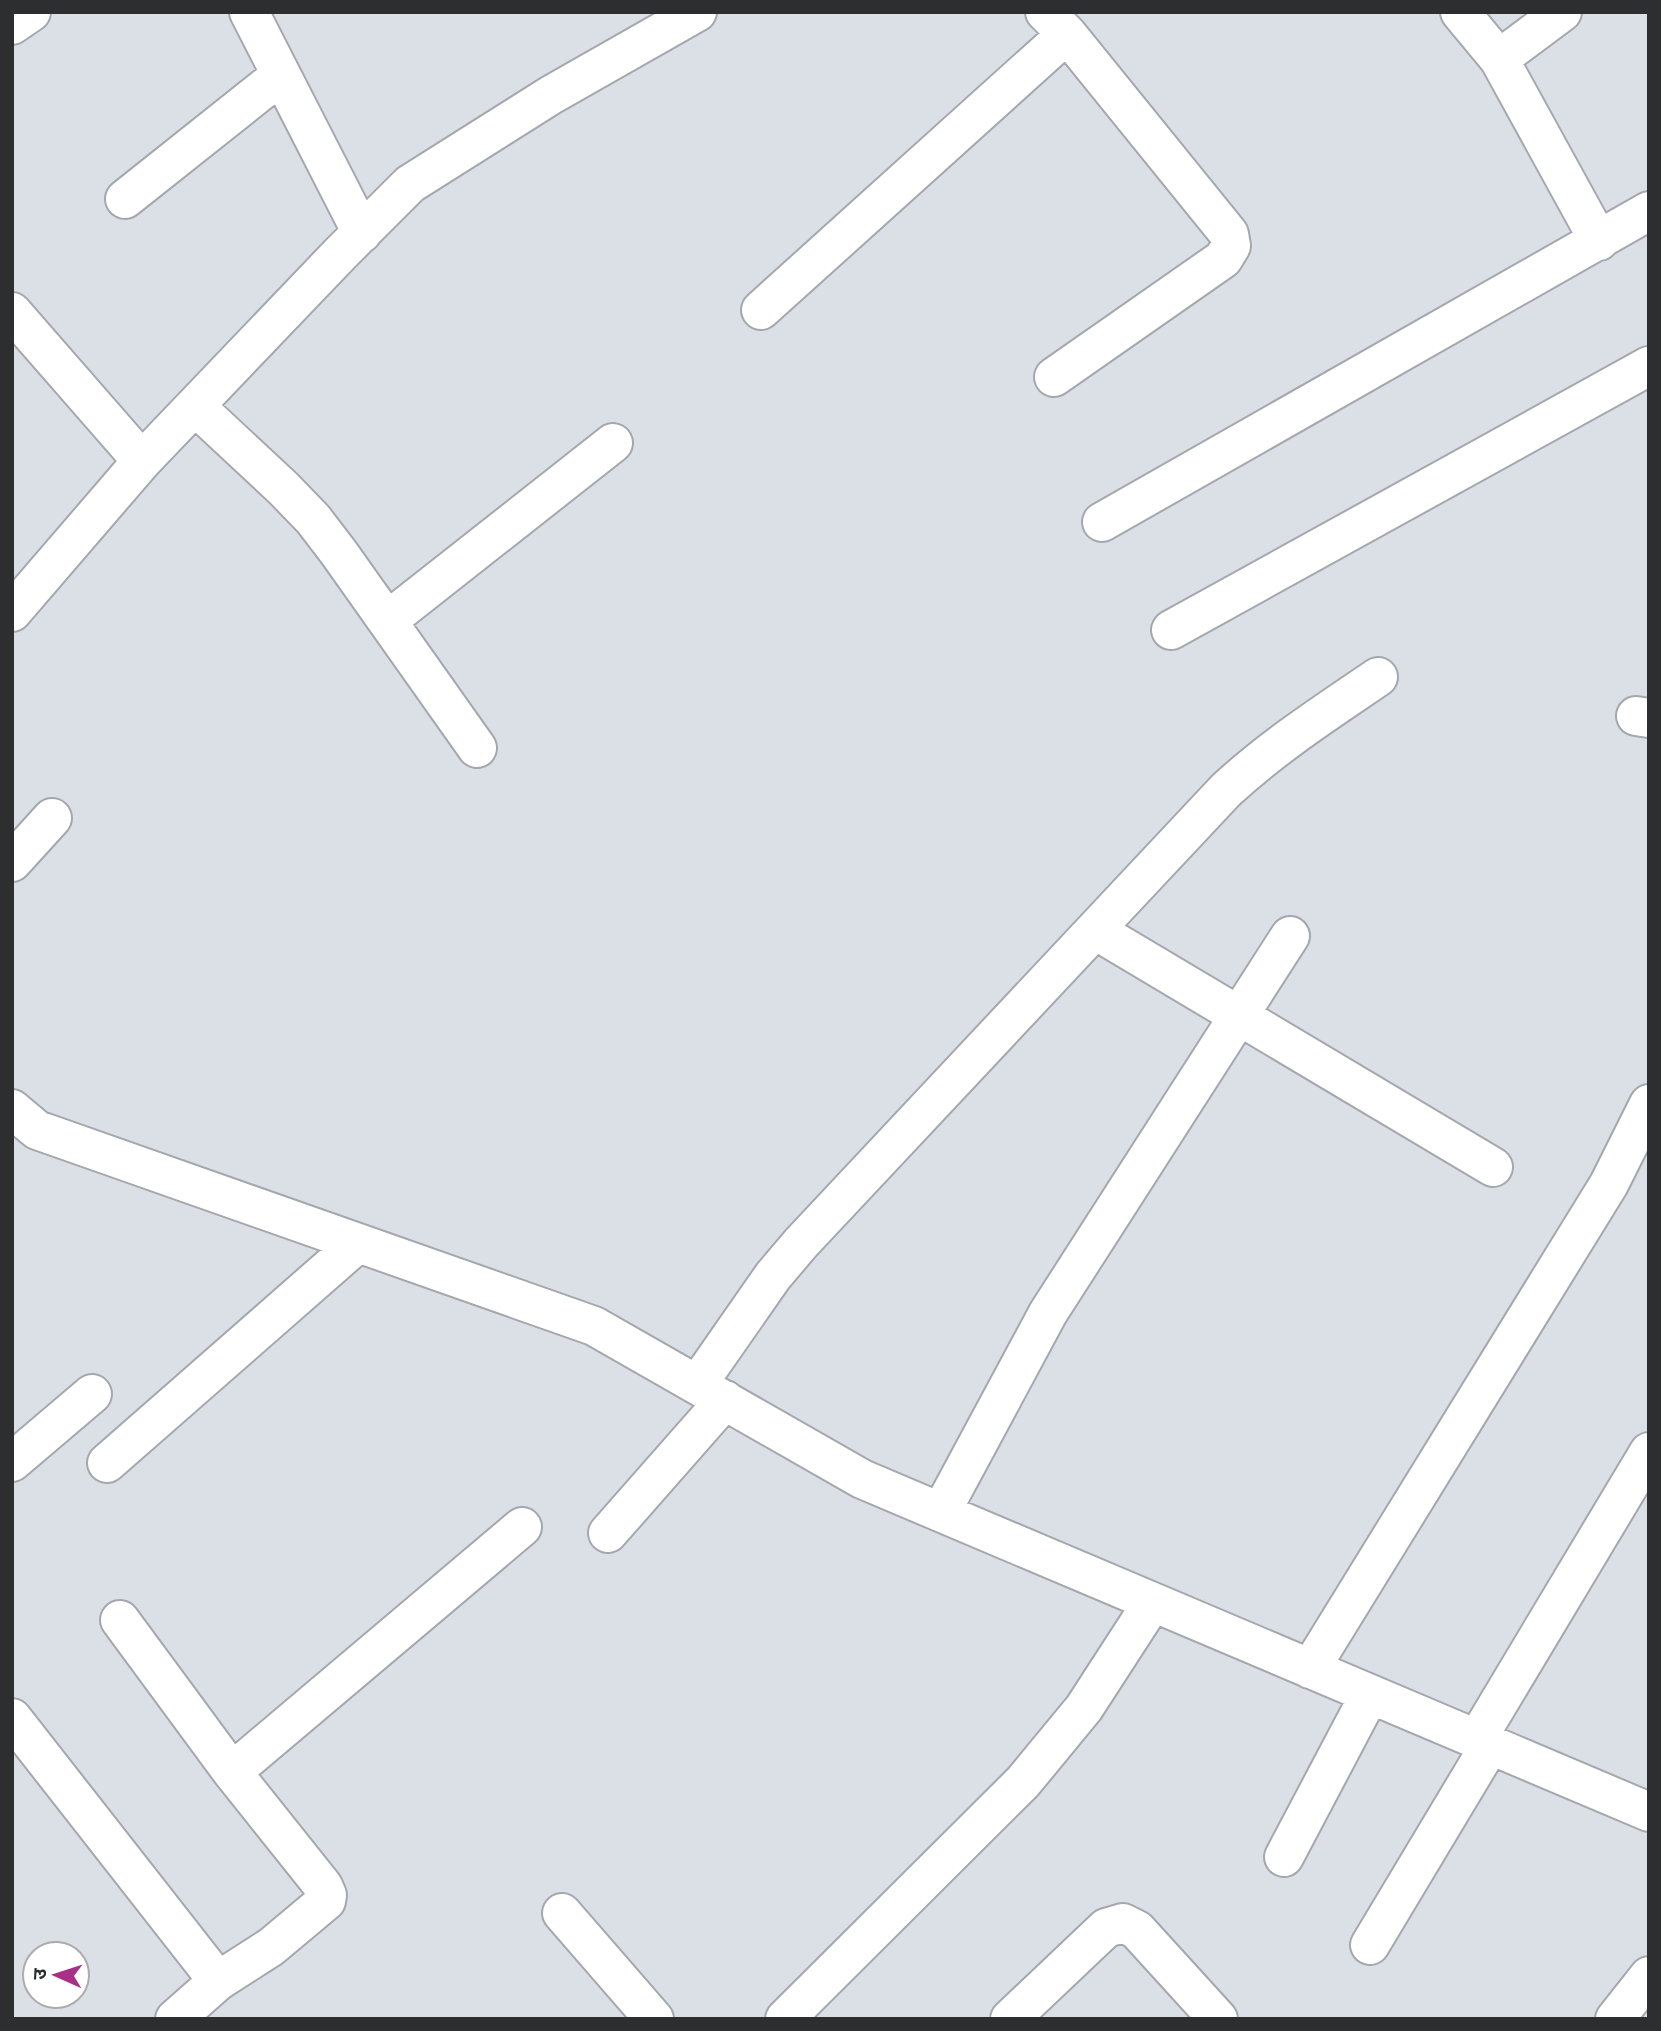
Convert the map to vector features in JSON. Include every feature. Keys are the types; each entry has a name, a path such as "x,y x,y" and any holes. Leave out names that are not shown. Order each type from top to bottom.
{"street":[{"path":"12,25 31,12"},
{"path":"249,12 362,233"},
{"path":"12,612 142,461 410,184 551,95 697,12"},
{"path":"1460,12 1499,59 1599,241"},
{"path":"1499,59 1562,12"},
{"path":"761,310 1056,23 1229,234 1231,246 1223,259 1054,377"},
{"path":"125,199 281,75"},
{"path":"1102,522 1649,211"},
{"path":"12,312 142,461"},
{"path":"1171,630 1649,366"},
{"path":"195,406 313,519 477,748"},
{"path":"387,621 613,443"},
{"path":"608,1534 711,1393 773,1276 801,1243 1226,790 1286,740 1378,677"},
{"path":"12,862 52,818"},
{"path":"1095,930 1493,1167"},
{"path":"941,1512 1048,1313 1290,936"},
{"path":"1310,1669 1609,1184 1649,1104"},
{"path":"12,1109 37,1130 594,1326 862,1479 1649,1812"},
{"path":"107,1462 358,1243"},
{"path":"12,1462 92,1394"},
{"path":"1370,1945 1649,1452"},
{"path":"232,1772 522,1527"},
{"path":"785,2019 1023,1782 1084,1708 1152,1602"},
{"path":"120,1620 232,1772 323,1886 327,1895 326,1901 271,1947 218,1981 174,2019"},
{"path":"1284,1857 1370,1694"},
{"path":"12,1718 218,1981"},
{"path":"562,1913 654,2019"},
{"path":"1010,2019 1106,1928 1123,1923 1137,1930 1218,2019"},
{"path":"1615,2019 1649,1976"}]}
